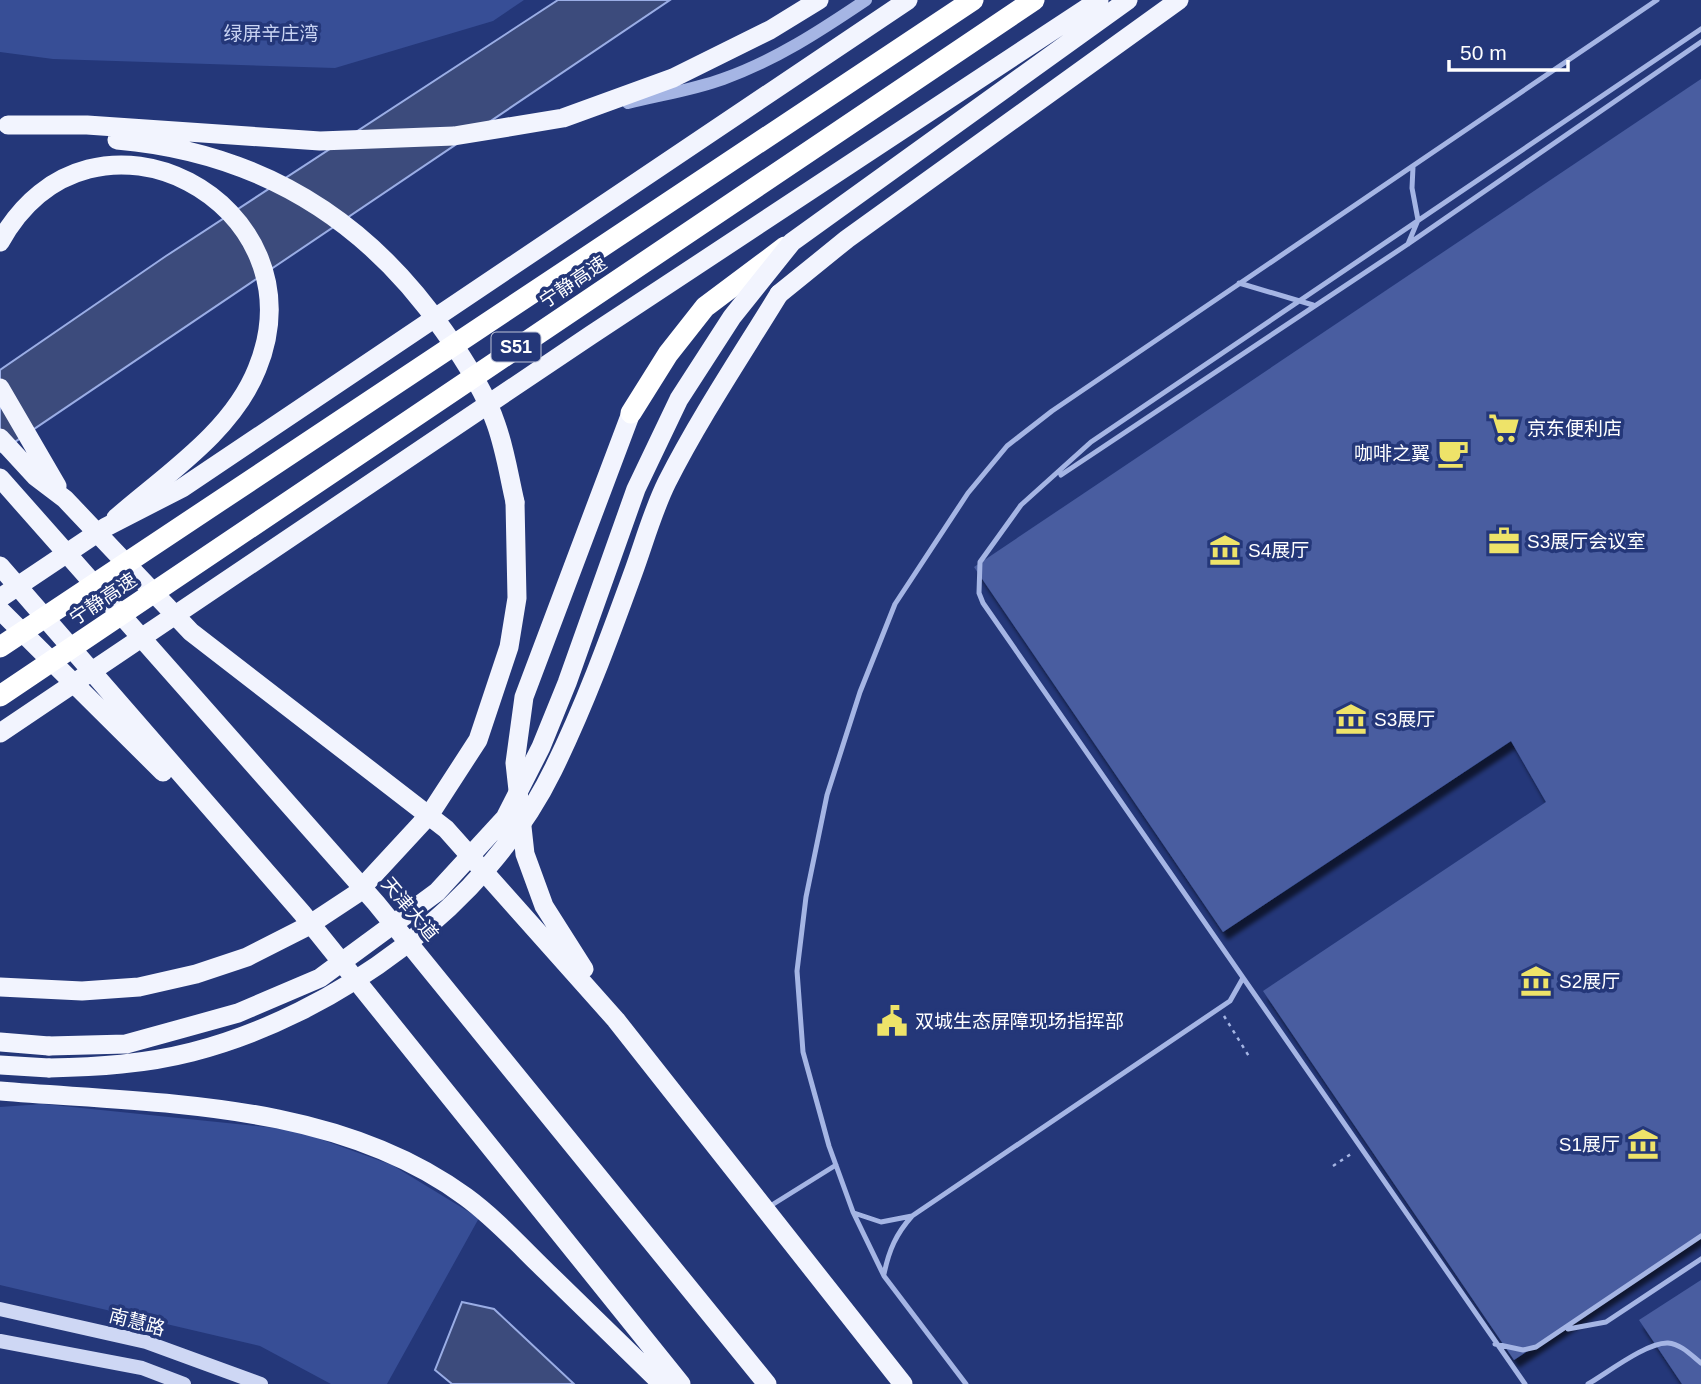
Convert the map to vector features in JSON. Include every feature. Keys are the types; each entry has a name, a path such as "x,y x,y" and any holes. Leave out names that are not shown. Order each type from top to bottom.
{"highway":[{"path":"4,124 86,125 371,141 454,136 563,118 673,78 724,55 819,0"},
{"path":"0,598 106,527 181,488 908,0"},
{"name":"宁静高速","path":"0,647 973,0"},
{"name":"宁静高速","path":"0,696 1034,0"},
{"path":"0,733 591,335 1099,0"},
{"path":"616,1020 544,906 525,854 515,763 524,697 631,413 668,354 705,307 1128,0"},
{"path":"0,1065 99,1067 192,1052 243,1035 311,1006 386,960 450,905 508,845 558,759 601,659 666,484 779,294 847,239 1179,0"},
{"path":"0,987 82,991 128,988 196,974 247,957 306,927 356,894 430,814 478,740 509,647 517,598 516,502 496,424 461,356 417,293 372,245 320,206 255,171 173,148 4,124"},
{"path":"0,242 13,218 38,193 61,178 94,168 127,164 157,169 208,192 227,208 256,252 267,288 266,340 257,369 243,396 223,422 106,527"},
{"path":"0,1042 49,1046 126,1044 238,1013 320,978 437,892 505,818 562,696 636,489 679,399 732,317 792,242"},
{"path":"0,388 23,451"},
{"path":"0,438 23,451 191,632 446,829 616,1020 903,1384"},
{"name":"天津大道","path":"0,478 376,903 767,1384"},
{"path":"0,566 255,859 681,1384"},
{"path":"0,610 255,859"},
{"path":"0,1091 249,1114 335,1133 391,1154 434,1177 493,1219 662,1384"}],"main road":[{"name":"南慧路","path":"0,1309 146,1342 261,1384"},
{"path":"0,1341 142,1368 184,1384"}],"street":[{"path":"563,118 721,79 805,42 866,0"}],"lane":[{"path":"966,1384 884,1276 853,1212 836,1165 803,1052 797,971 806,897 827,796 860,692 895,604 968,493 1007,446 1116,366 1657,0"},
{"path":"1525,1384 983,603 979,593 980,562 1021,505 1052,480 1091,442 1701,29"},
{"path":"1052,480 1094,456 1701,42"},
{"path":"1408,244 1418,220 1412,188 1413,167"},
{"path":"1239,283 1297,303 1314,305"},
{"path":"884,1276 888,1254 897,1233 912,1216 1230,1001 1243,978"},
{"path":"764,1209 836,1165"},
{"path":"853,1212 881,1222 912,1216"},
{"path":"1495,1344 1524,1350 1536,1347 1701,1236"},
{"path":"1562,1330 1606,1322 1701,1259"},
{"path":"1588,1384 1651,1347 1668,1343 1684,1349 1701,1363"}],"path":[{"path":"1219,1008 1250,1058"},
{"path":"1333,1166 1360,1148"}],"green space":[{"name":"绿屏辛庄湾","path":"0,0 524,0 493,21 335,68 53,59 0,52"},
{"path":"43,1104 295,1130 392,1165 479,1218 387,1384 331,1384 260,1346 0,1285 0,1107"}],"shaded area":[{"path":"558,0 670,0 0,452 0,370 166,256"},
{"path":"462,1302 494,1309 574,1384 452,1384 435,1370"}],"building":[{"path":"1701,79 1701,1236 1514,1360 1263,991 1546,802 1511,741 1223,932 974,567"},
{"path":"1701,1280 1701,1384 1682,1384 1639,1320"}],"place":[{"name":"京东便利店","path":"1504,428"},
{"name":"咖啡之翼","path":"1453,453"},
{"name":"S3展厅会议室","path":"1504,541"},
{"name":"S4展厅","path":"1225,550"},
{"name":"S3展厅","path":"1351,719"},
{"name":"S2展厅","path":"1536,981"},
{"name":"双城生态屏障现场指挥部","path":"892,1021"},
{"name":"S1展厅","path":"1643,1144"}]}
